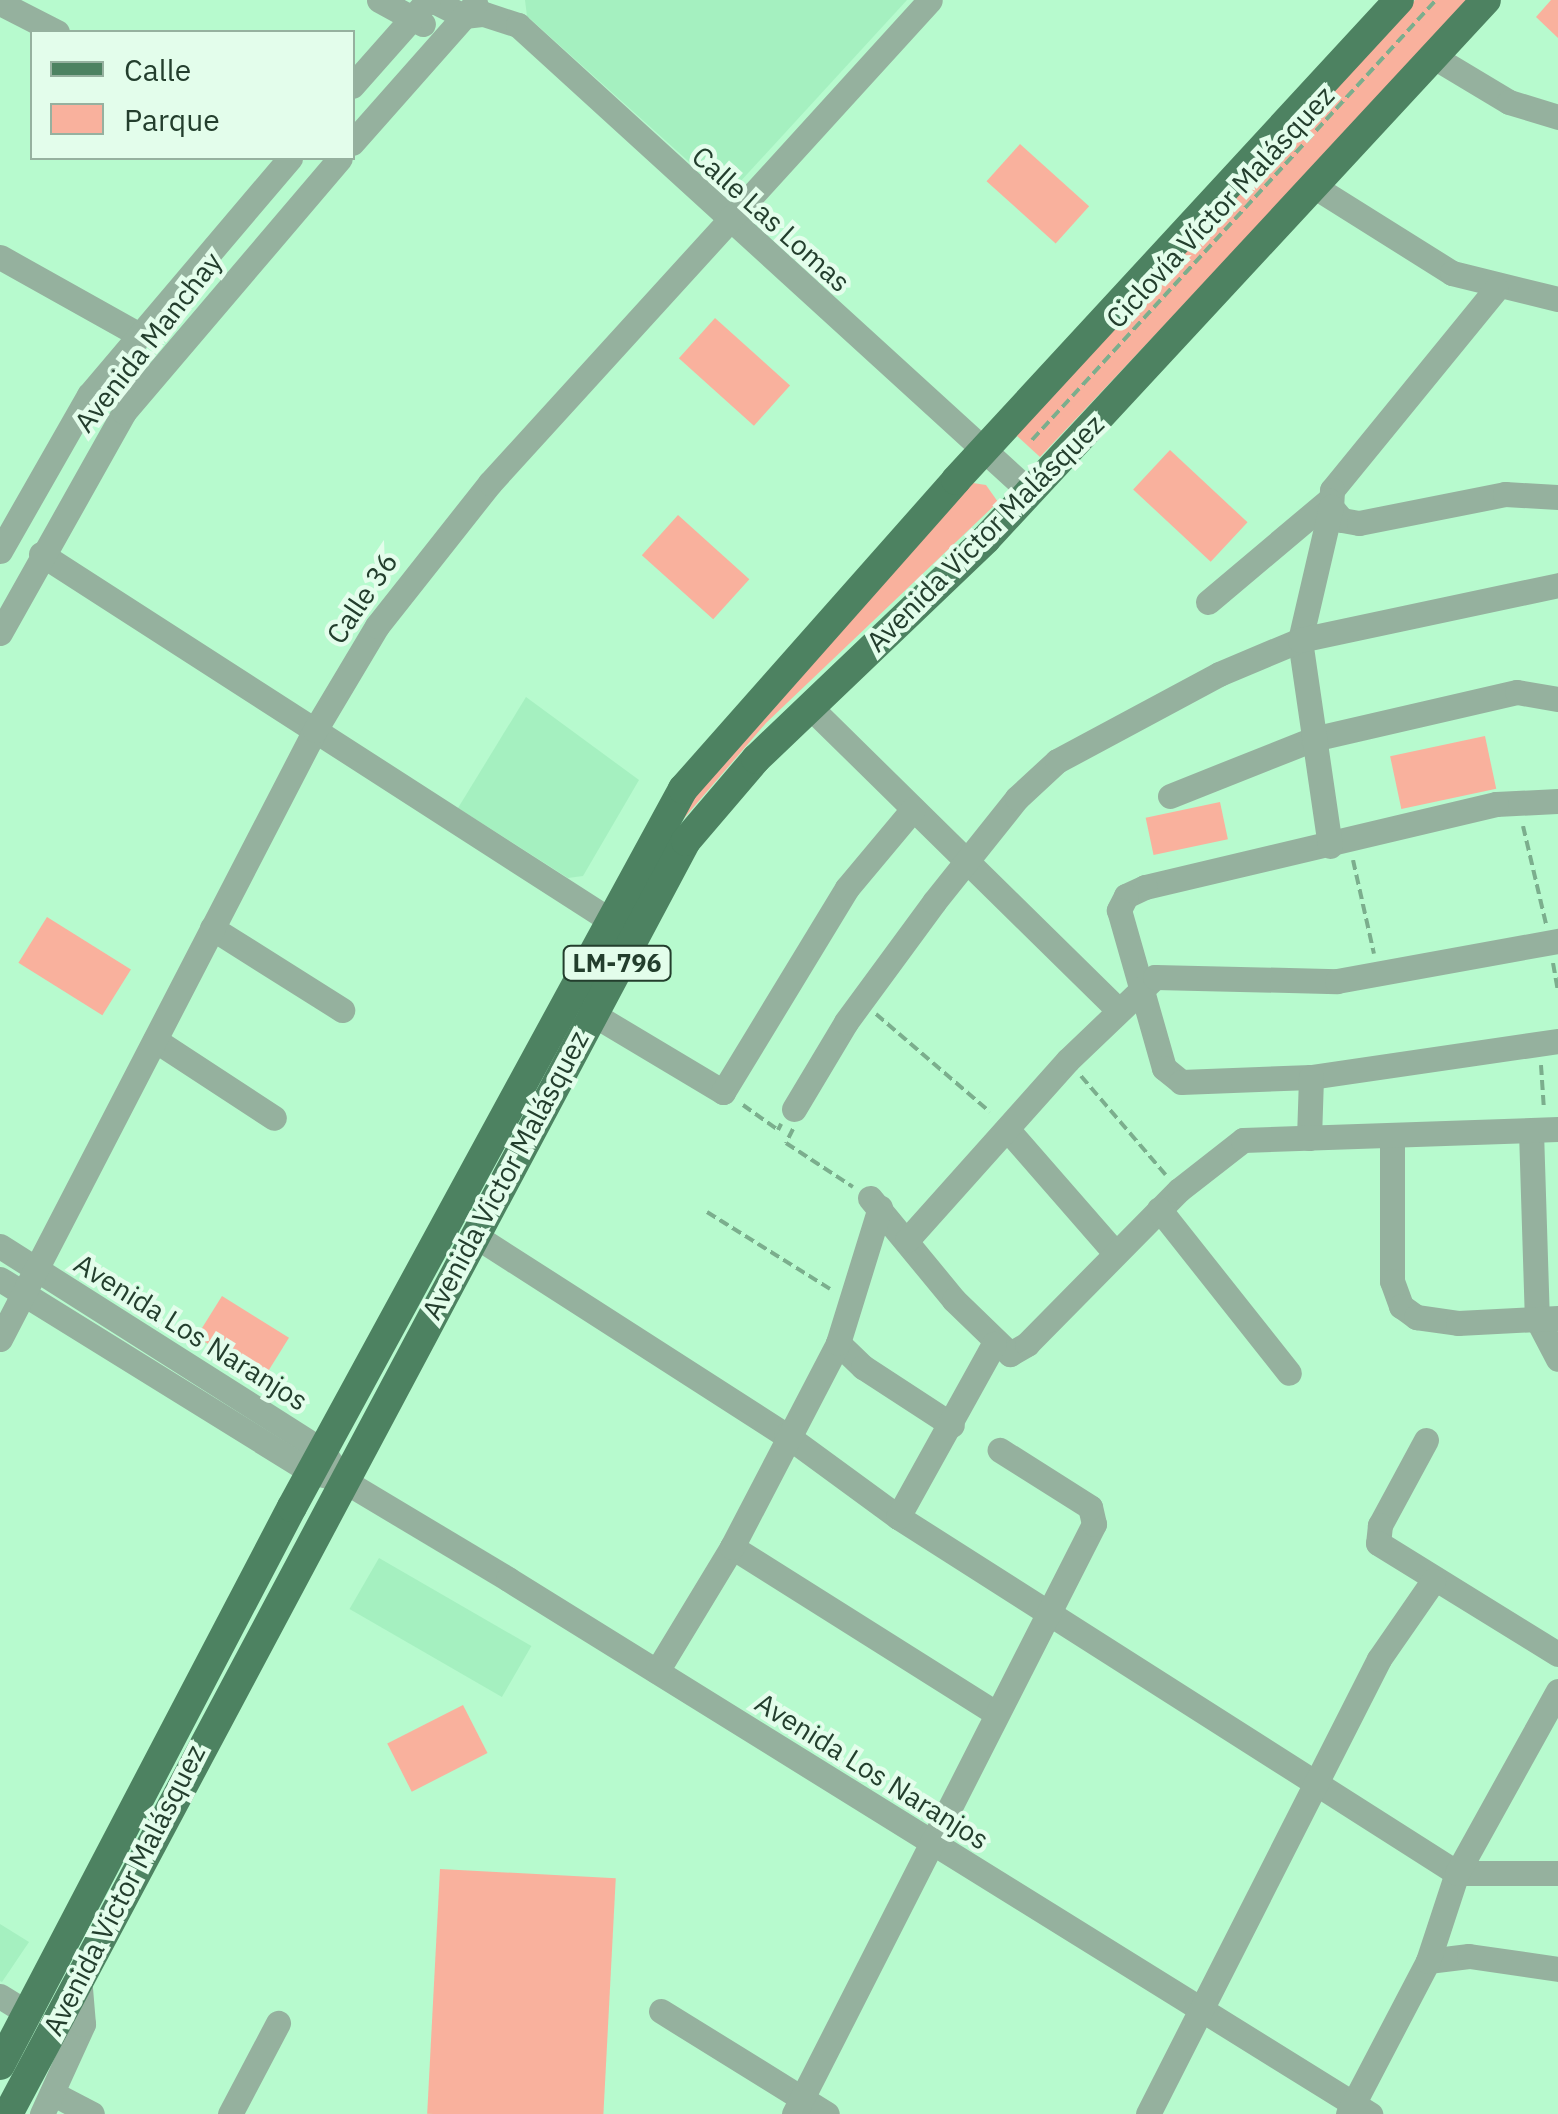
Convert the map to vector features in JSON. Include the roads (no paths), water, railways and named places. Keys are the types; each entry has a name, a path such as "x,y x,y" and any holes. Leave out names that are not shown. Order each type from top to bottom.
{"main road":[{"name":"Avenida Victor Malásquez","path":"0,2065 325,1467 608,919 666,815 710,753 1399,0"},
{"name":"Avenida Victor Malásquez","path":"8,2114 79,1976 325,1467 474,1235 686,841 810,707 1029,491 1486,0"}],"street":[{"path":"380,0 424,6 445,38"},
{"name":"Calle 36","path":"0,1338 315,730 378,626 453,525 930,0"},
{"path":"0,3 53,30"},
{"path":"355,83 424,6"},
{"name":"Calle Las Lomas","path":"424,6 471,8 518,25 1029,491"},
{"path":"355,140 471,8"},
{"path":"1434,57 1509,102 1558,117"},
{"name":"Avenida Manchay","path":"0,552 72,422 138,334 288,160"},
{"name":"Avenida Manchay","path":"0,633 41,554 148,380 338,160"},
{"path":"1314,187 1438,265 1496,288 1558,299"},
{"path":"0,257 138,334"},
{"path":"1208,602 1330,504 1496,288"},
{"path":"1330,504 1342,520 1359,522 1505,494 1558,497"},
{"path":"1330,504 1300,640 1313,739 1339,844"},
{"path":"41,554 608,919"},
{"path":"794,1109 846,1022 967,860 1057,761 1218,674 1300,640 1558,585"},
{"path":"1170,796 1313,739 1517,692 1558,700"},
{"path":"810,707 1117,1009"},
{"path":"1549,1048 1311,1077 1174,1079 1161,1058 1144,983 1122,927 1126,896 1496,804 1558,802"},
{"path":"591,1013 724,1092 847,888 913,810"},
{"path":"212,928 342,1010"},
{"path":"907,1240 1001,1123 1144,983 1167,975 1290,984 1378,975 1552,940"},
{"path":"155,1040 274,1118"},
{"path":"1309,1138 1311,1077"},
{"path":"1001,1123 1115,1253"},
{"path":"657,1670 732,1547 786,1434 838,1343 875,1202 994,1344 1018,1352 1158,1210 1243,1140 1392,1137 1544,1126 1548,1319 1558,1359"},
{"path":"1392,1137 1392,1281 1402,1306 1416,1317 1458,1322 1548,1319"},
{"path":"1158,1210 1289,1373"},
{"path":"474,1235 786,1434 898,1517 1052,1609 1457,1873 1558,1873"},
{"name":"Avenida Los Naranjos","path":"0,1246 325,1467"},
{"name":"Avenida Los Naranjos","path":"0,1279 325,1467 657,1670 1357,2111"},
{"path":"838,1343 862,1367 952,1425"},
{"path":"898,1517 994,1344"},
{"path":"1426,1440 1380,1524 1378,1543 1558,1654"},
{"path":"798,2106 1096,1517 1000,1450"},
{"path":"732,1547 996,1714"},
{"path":"1148,2114 1202,2015 1379,1658 1433,1580"},
{"path":"1357,2111 1428,1961 1457,1873 1558,1691"},
{"path":"1428,1961 1470,1956 1558,1969"},
{"path":"79,1976 83,2024 47,2103 92,2114"},
{"path":"0,1996 27,2013"},
{"path":"661,2010 798,2106 827,2114"},
{"path":"230,2114 278,2022"}]}
